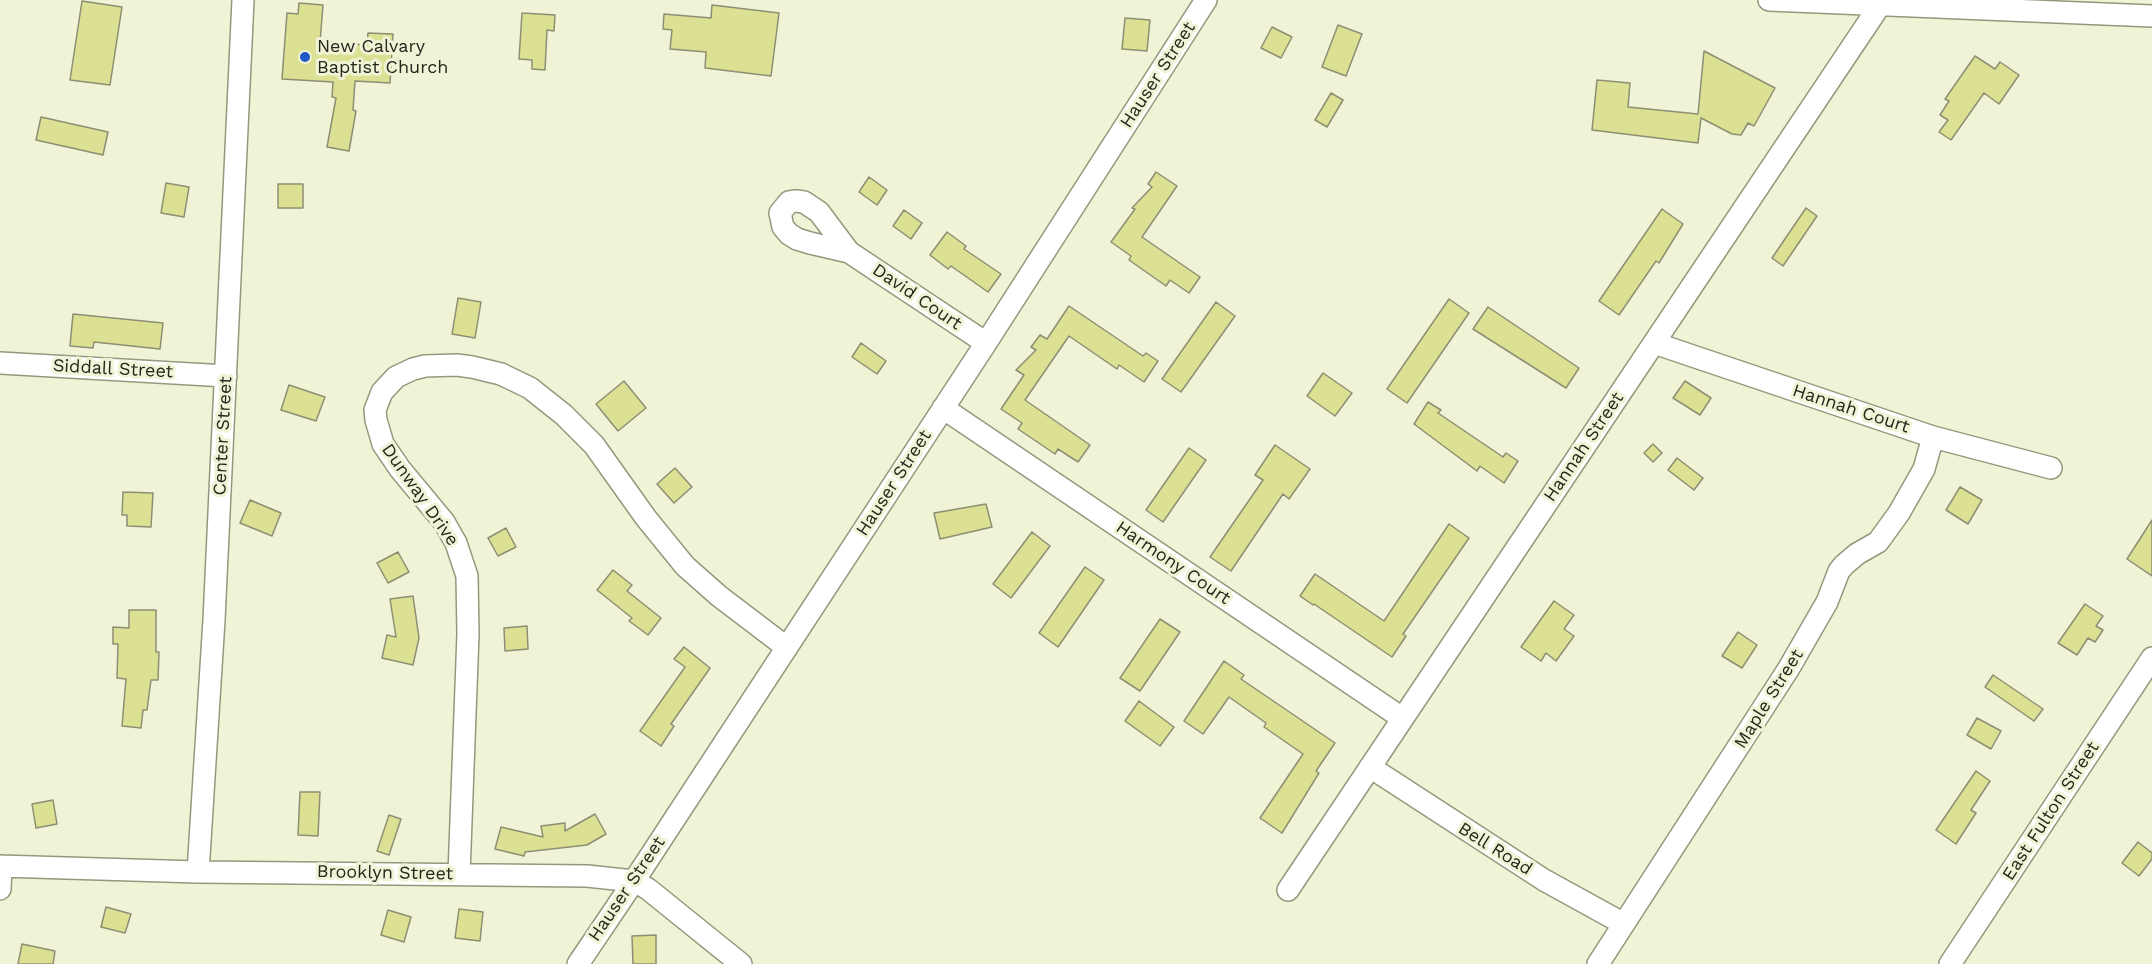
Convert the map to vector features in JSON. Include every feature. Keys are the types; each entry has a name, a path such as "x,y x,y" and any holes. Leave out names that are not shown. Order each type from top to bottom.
{"street":[{"name":"Center Street","path":"198,872 214,620 243,0"},
{"name":"Hauser Street","path":"578,964 986,343 1206,0"},
{"path":"1769,0 1880,2 2152,16"},
{"name":"Hannah Street","path":"1288,890 1880,2"},
{"name":"David Court","path":"849,252 986,343"},
{"name":"Hannah Court","path":"1654,343 1933,437 2050,468"},
{"name":"Siddall Street","path":"0,363 226,376"},
{"name":"Dunway Drive","path":"459,874 468,634 467,576 456,543 444,522 400,469 383,444 375,410 382,392 396,377 425,366 457,365 501,374 530,388 557,408 594,446 646,518 686,566 719,596 786,647"},
{"name":"Harmony Court","path":"943,408 1402,718"},
{"name":"Maple Street","path":"1598,964 1789,668 1827,602 1844,565 1857,554 1878,542 1899,513 1924,469 1933,437"},
{"name":"East Fulton Street","path":"1950,964 2152,658"},
{"name":"Bell Road","path":"1370,767 1544,879 1624,924"},
{"path":"0,890 1,866"},
{"name":"Brooklyn Street","path":"1,866 198,872 587,876 634,881 648,889 741,964"}],"building":[{"path":"82,1 122,7 110,85 70,80"},
{"path":"299,3 323,5 320,42 367,45 368,33 393,34 390,83 355,81 353,110 356,111 349,151 327,147 336,98 332,97 333,82 282,79 287,13 298,14"},
{"path":"712,5 779,13 771,76 705,68 706,52 670,49 672,30 663,29 664,14 711,18"},
{"path":"522,13 555,15 554,31 547,30 545,70 532,69 532,60 519,59"},
{"path":"1125,18 1150,20 1147,51 1122,49"},
{"path":"1338,25 1362,34 1346,76 1322,67"},
{"path":"1272,27 1292,37 1281,58 1261,48"},
{"path":"1704,51 1775,88 1754,126 1748,123 1741,135 1732,134 1701,118 1698,143 1592,130 1597,80 1630,83 1628,107 1698,114"},
{"path":"1975,56 1995,69 2000,62 2019,75 1999,104 1984,93 1951,140 1939,132 1948,120 1940,115 1949,101 1945,99"},
{"path":"1331,93 1343,100 1327,127 1315,120"},
{"path":"41,117 108,132 103,155 36,140"},
{"path":"1156,172 1177,186 1142,237 1200,277 1189,293 1170,280 1166,286 1129,260 1131,256 1111,242 1135,209 1132,208 1152,187 1148,184"},
{"path":"869,177 887,190 877,205 859,192"},
{"path":"166,183 189,187 184,217 161,213"},
{"path":"278,184 303,184 303,208 278,208"},
{"path":"1806,208 1817,216 1783,266 1772,258"},
{"path":"1662,209 1683,224 1659,263 1656,261 1619,315 1599,301"},
{"path":"904,210 922,223 911,239 893,226"},
{"path":"947,232 966,246 964,249 1001,274 988,292 951,266 948,269 930,255"},
{"path":"458,298 481,302 475,338 452,334"},
{"path":"1449,299 1469,313 1407,403 1387,389"},
{"path":"1216,302 1235,316 1181,392 1162,379"},
{"path":"1069,306 1143,356 1146,353 1158,361 1144,382 1119,365 1117,369 1069,336 1025,400 1090,445 1078,462 1058,449 1055,454 1018,429 1022,423 1001,409 1024,375 1016,370 1036,350 1031,347 1040,335 1047,339"},
{"path":"1488,307 1579,368 1566,388 1473,329"},
{"path":"73,314 163,323 160,349 94,342 93,348 70,346"},
{"path":"861,343 886,361 877,374 852,357"},
{"path":"1323,373 1352,393 1335,416 1307,396"},
{"path":"624,381 646,408 618,431 596,404"},
{"path":"1685,381 1711,398 1700,415 1673,398"},
{"path":"289,385 325,397 316,421 281,410"},
{"path":"1428,402 1441,410 1438,413 1503,457 1506,453 1518,461 1504,483 1480,466 1477,471 1414,424"},
{"path":"1653,444 1662,453 1653,462 1644,453"},
{"path":"1275,445 1310,469 1289,499 1283,494 1231,571 1210,557 1263,480 1255,475"},
{"path":"1189,448 1206,460 1163,522 1146,510"},
{"path":"1677,458 1703,478 1694,490 1668,470"},
{"path":"675,468 692,487 674,503 657,484"},
{"path":"1960,487 1982,500 1968,524 1946,510"},
{"path":"123,492 153,493 151,527 127,526 127,515 122,515"},
{"path":"250,500 281,513 272,536 240,523"},
{"path":"986,504 992,527 940,539 934,513"},
{"path":"2152,520 2152,576 2127,559"},
{"path":"1449,524 1469,538 1403,634 1406,636 1392,657 1300,596 1315,574 1384,621"},
{"path":"506,528 516,547 498,556 488,538"},
{"path":"1032,532 1050,546 1011,598 993,584"},
{"path":"398,552 409,572 388,583 377,563"},
{"path":"1085,567 1104,580 1058,647 1039,633"},
{"path":"613,570 632,585 627,591 661,618 648,635 629,621 632,618 597,590"},
{"path":"413,596 419,638 413,665 382,658 387,635 396,637 390,599"},
{"path":"1554,601 1574,615 1564,629 1574,636 1556,661 1546,653 1541,661 1521,647"},
{"path":"2085,604 2103,616 2096,626 2103,630 2095,642 2088,638 2077,655 2058,643"},
{"path":"129,610 156,610 158,680 151,680 147,710 143,710 141,728 122,726 126,679 117,678 118,644 113,644 113,627 129,628"},
{"path":"1160,619 1180,632 1140,691 1120,678"},
{"path":"527,626 528,649 505,651 504,628"},
{"path":"1738,632 1757,645 1742,668 1722,656"},
{"path":"684,647 710,668 671,724 674,726 661,746 640,731 685,667 674,659"},
{"path":"1224,661 1244,675 1241,679 1335,743 1316,771 1319,773 1282,833 1260,818 1303,754 1264,727 1266,723 1229,697 1203,734 1184,721"},
{"path":"1993,675 2043,709 2034,721 1985,687"},
{"path":"1139,701 1174,727 1160,746 1125,721"},
{"path":"1977,718 2001,731 1991,749 1967,735"},
{"path":"1976,771 1990,781 1971,810 1976,813 1956,844 1936,830"},
{"path":"300,792 320,792 318,836 298,835"},
{"path":"53,800 57,824 36,828 32,804"},
{"path":"595,814 606,834 587,845 525,852 524,856 495,849 501,827 543,837 541,826 565,823 565,831"},
{"path":"389,815 401,819 389,855 377,851"},
{"path":"2138,842 2152,853 2152,859 2139,876 2122,863"},
{"path":"106,907 131,914 125,933 101,927"},
{"path":"459,909 483,912 480,941 455,938"},
{"path":"388,910 411,917 404,942 381,935"},
{"path":"656,935 656,964 633,964 632,936"},
{"path":"22,944 55,951 53,964 18,964"}],"place":[{"name":"New Calvary Baptist Church","path":"305,57"}]}
